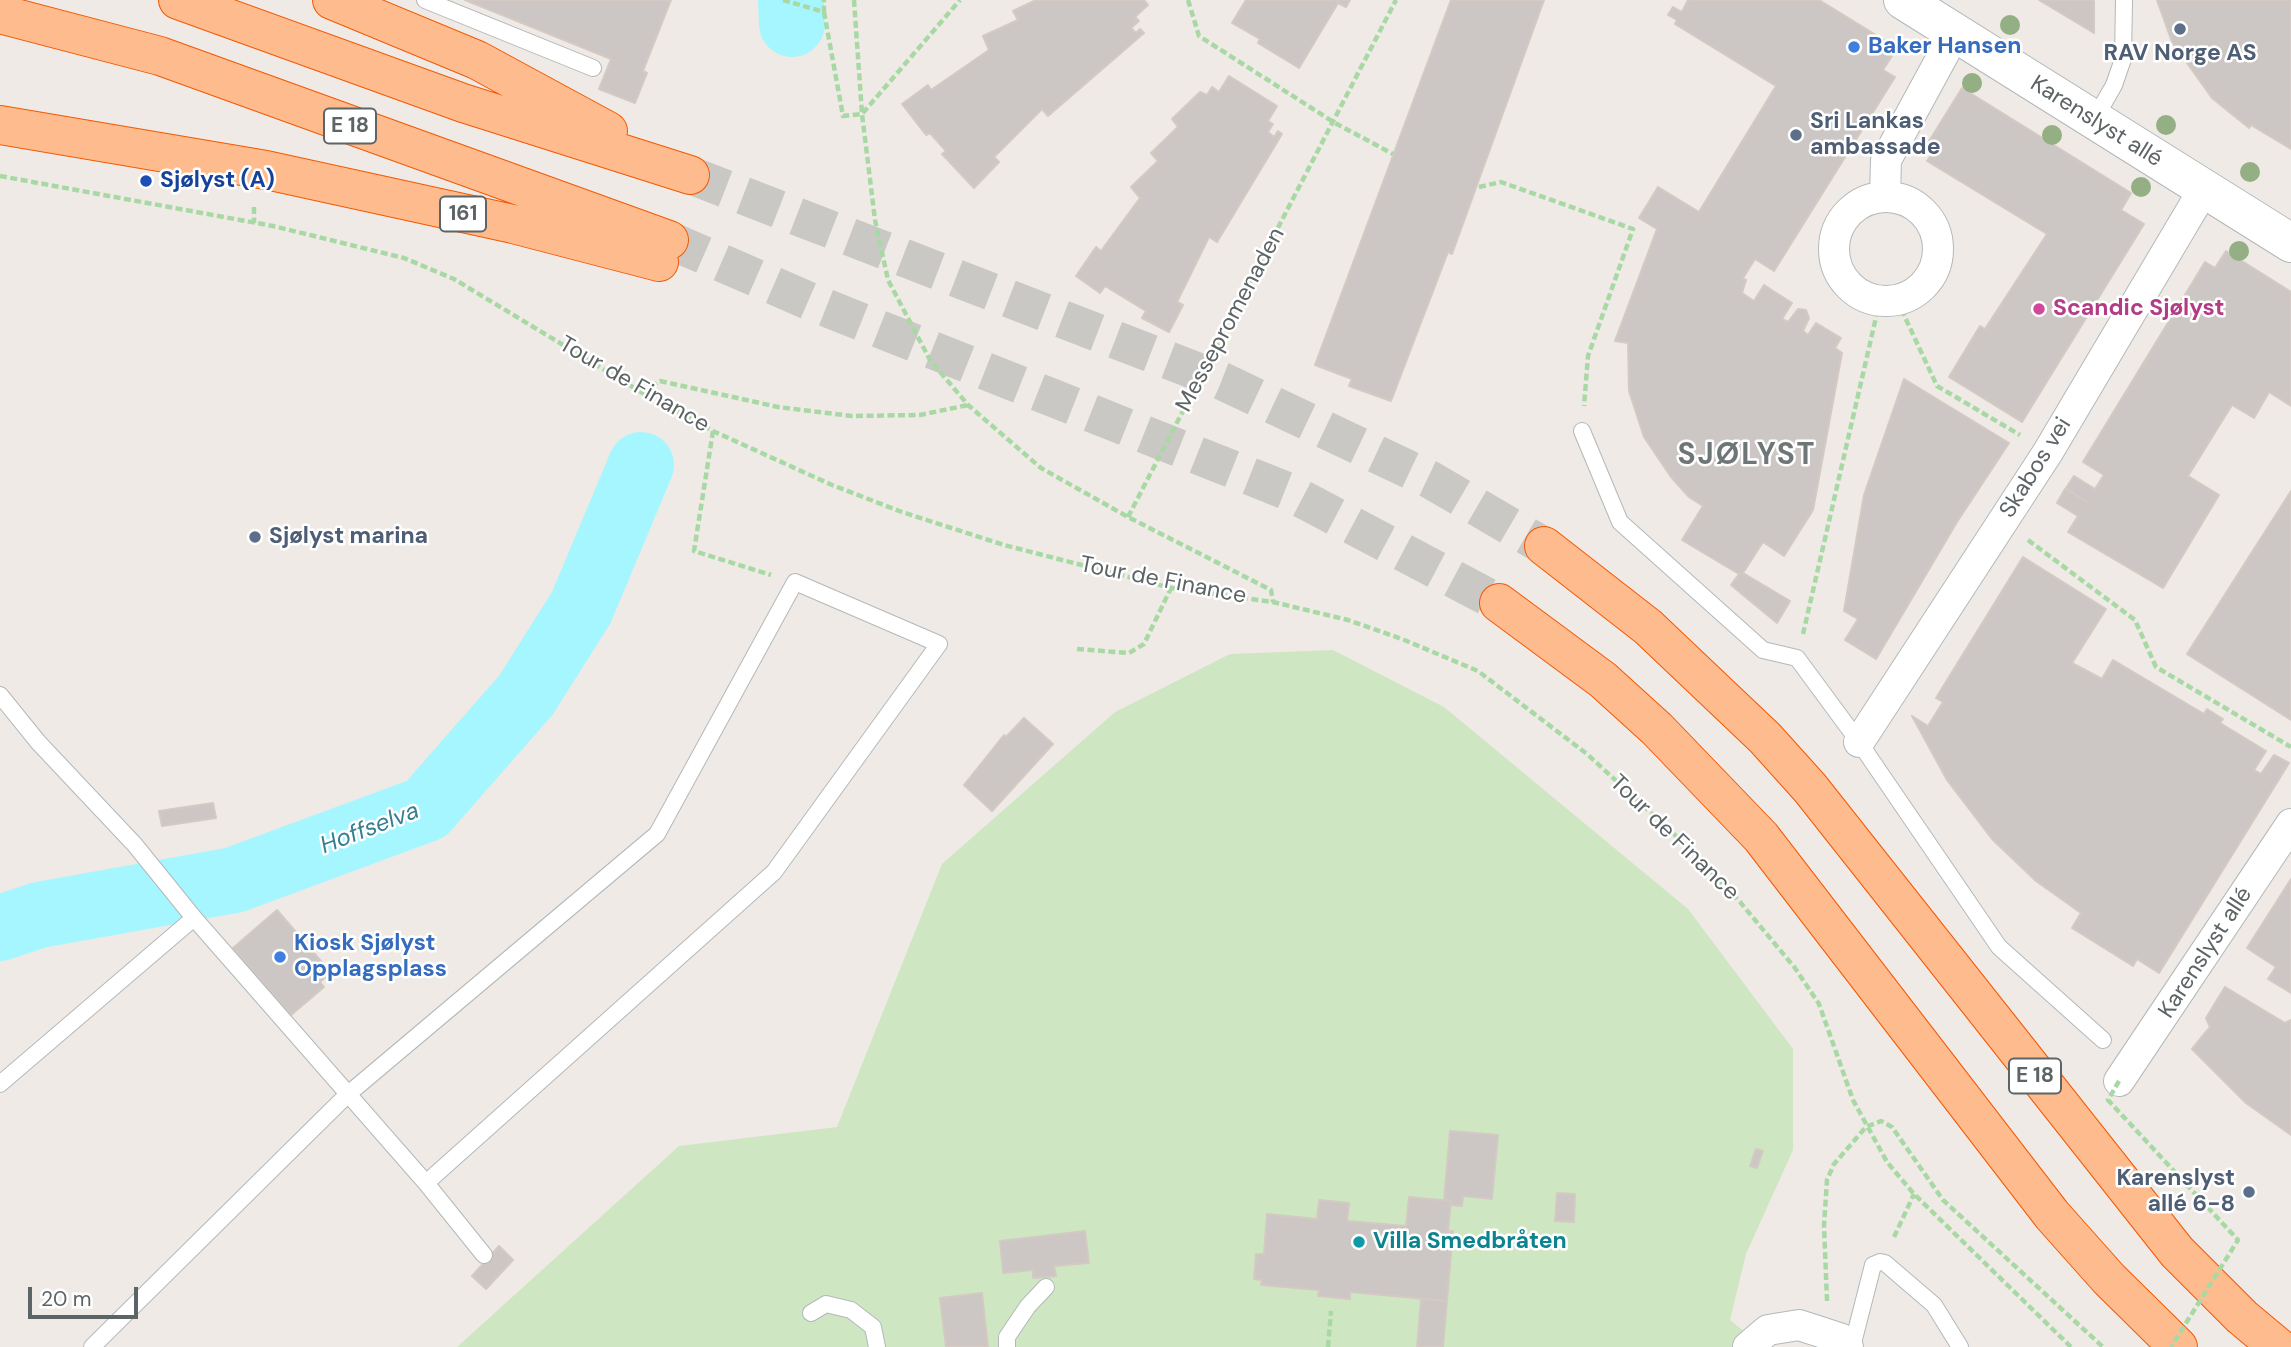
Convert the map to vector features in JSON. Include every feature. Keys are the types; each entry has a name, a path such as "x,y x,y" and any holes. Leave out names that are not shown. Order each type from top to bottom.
{"highway":[{"path":"178,0 463,103 690,175 477,61 332,0"},
{"name":"E 18","path":"14,17 160,56 664,251"},
{"name":"161","path":"0,125 266,170 513,224 664,251"},
{"name":"E 18","path":"1544,546 1648,627 1765,738 1811,788 2177,1252 2242,1317 2278,1347"},
{"path":"1499,603 1603,680 1657,729 1761,837 2052,1215 2109,1279 2178,1347"}],"street":[{"name":"Karenslyst allé","path":"1903,0 1954,35 2291,243"},
{"path":"1885,197 1886,160 1954,35"},
{"name":"Skabos vei","path":"1858,742 2048,452 2204,189"},
{"path":"1885,197 1902,199 1918,207 1930,221 1937,237 1938,254 1934,270 1925,284 1889,300 1851,287 1841,274 1834,249 1841,223 1852,210 1867,200 1885,197"},
{"name":"Karenslyst allé","path":"2119,1081 2291,824"},
{"path":"1748,1347 1768,1330 1799,1325 1842,1339 1850,1347"}],"lane":[{"path":"425,0 593,68"},
{"path":"2094,120 2114,85 2123,59 2124,0"},
{"path":"1582,431 1620,522 1763,650 1797,658 1999,947 2103,1040"},
{"path":"92,1347 347,1095 657,834 795,582 939,644 774,872 426,1183"},
{"path":"0,695 38,741 135,845 194,918 426,1183 484,1255"},
{"path":"0,1084 194,918"},
{"path":"1850,1347 1873,1265 1885,1263 1934,1305 1960,1347"},
{"path":"1007,1347 1007,1337 1028,1306 1046,1287"},
{"path":"811,1313 826,1304 851,1310 873,1327 877,1347"}],"path":[{"path":"783,0 822,11"},
{"path":"824,0 822,11 843,116 862,114 960,0"},
{"path":"854,0 862,114 875,220 888,280 930,360 968,405 1041,468 1128,517 1271,590 1273,603"},
{"path":"1188,0 1199,36 1335,123 1393,154"},
{"name":"Messepromenaden","path":"1128,517 1335,123 1396,0"},
{"name":"Tour de Finance","path":"0,176 273,226 404,258 454,279 641,393 713,431 832,485 902,512 1004,545 1171,588 1273,603 1348,620 1478,671 1587,754 1731,892 1795,968 1819,1004 1853,1100 1887,1162 1914,1194 2071,1347"},
{"path":"1479,187 1501,182 1633,229 1588,356 1582,431"},
{"path":"1889,300 1937,386 2048,452"},
{"path":"1797,658 1889,300"},
{"path":"641,393 660,380 778,407 852,416 920,415 968,405"},
{"path":"713,431 694,551 795,582"},
{"path":"2003,521 2135,620 2156,667 2291,747"},
{"path":"1077,649 1129,653 1144,645 1171,588"},
{"path":"2119,1081 2108,1100 2238,1240 2171,1347"},
{"path":"1799,1325 1821,1318 1827,1310 1824,1225 1827,1181 1834,1164 1866,1127 1881,1121 1892,1127 1943,1200 2102,1347"},
{"path":"1885,1263 1898,1223 1914,1194"},
{"path":"1328,1347 1331,1311"}],"green space":[{"path":"1333,650 1444,707 1688,909 1793,1049 1793,1150 1746,1254 1730,1320 1763,1347 457,1347 679,1146 837,1127 942,864 1115,712 1230,654"}],"building":[{"path":"465,0 671,0 643,71 647,73 635,103 599,89 611,59"},
{"path":"1036,0 1144,0 1148,5 1135,17 1139,21 1131,28 1136,33 1140,29 1144,33 1048,116 1042,109 994,157 999,162 974,188 942,154 946,151 930,133 926,135 902,104 928,85 931,90 989,50 983,36 1018,20 1013,11"},
{"path":"1246,0 1350,0 1346,7 1338,3 1299,68 1258,43 1260,39 1232,23"},
{"path":"1451,0 1544,0 1452,254 1448,252 1391,401 1349,386 1352,379 1315,365"},
{"path":"1688,0 1819,0 1897,48 1883,70 1895,77 1774,271 1755,259 1743,278 1746,280 1742,293 1754,301 1764,285 1792,303 1782,319 1788,322 1798,309 1806,310 1809,318 1803,331 1808,335 1816,323 1841,338 1835,348 1842,353 1813,510 1784,556 1763,542 1743,573 1790,601 1777,623 1731,585 1739,574 1682,540 1703,506 1689,497 1671,477 1644,437 1629,391 1628,343 1615,341 1657,229 1639,218 1658,187 1699,212 1776,86 1675,24 1677,20 1668,15 1673,7 1682,12"},
{"path":"2039,0 2094,0 2094,33"},
{"path":"2157,0 2291,0 2291,149 2251,125 2249,128 2212,98 2172,42"},
{"path":"1229,76 1277,106 1268,121 1273,124 1268,132 1274,137 1278,131 1282,134 1217,242 1209,237 1177,302 1183,305 1169,332 1142,318 1146,311 1105,286 1100,293 1076,276 1096,247 1101,251 1140,198 1131,187 1158,161 1151,153 1178,127 1172,119 1200,92 1207,95 1212,87 1219,92"},
{"path":"1962,88 2131,193 2121,210 2144,224 2022,422 1949,377 1980,326 1985,329 2047,234 1927,161 1936,148 1928,143"},
{"path":"2226,251 2291,292 2291,406 2269,392 2254,418 2232,405 2188,476 2219,495 2163,588 2068,532 2078,516 2057,503 2065,489 2087,502 2066,488 2074,476 2095,489 2104,475 2083,462 2205,262 2215,268"},
{"path":"1904,379 2009,443 1957,522 1876,659 1845,640 1858,619 1844,611 1864,495"},
{"path":"2291,491 2291,720 2187,654"},
{"path":"2023,557 2106,609 2072,663 2102,679 2113,660 2204,714 2207,709 2223,719 2220,723 2266,751 2254,770 2261,774 2274,755 2289,763 2159,973 2137,959 2133,966 2072,928 2081,913 2036,881 1992,839 1947,780 1912,716 1928,726 1943,702 1936,698"},
{"path":"1024,718 1053,744 992,811 964,785 1004,735 1006,737"},
{"path":"213,803 216,818 162,826 159,811"},
{"path":"2291,879 2291,993 2268,979 2276,967 2247,948"},
{"name":"Kiosk Sjølyst Opplagsplass","path":"277,910 326,967 322,969 328,975 320,982 324,987 291,1015 233,948"},
{"path":"2225,987 2285,1023 2291,1020 2291,1135 2246,1103 2192,1049 2210,1027 2206,1018"},
{"path":"1450,1131 1498,1135 1492,1199 1463,1196 1462,1206 1450,1205 1451,1201 1444,1200"},
{"path":"1756,1149 1763,1151 1757,1168 1750,1166"},
{"path":"1557,1193 1575,1194 1574,1222 1555,1221"},
{"name":"Villa Smedbråten","path":"1409,1197 1451,1201 1448,1231 1453,1231 1447,1301 1350,1292 1350,1299 1318,1296 1319,1290 1261,1285 1262,1280 1254,1279 1256,1254 1264,1254 1267,1214 1317,1219 1319,1200 1349,1203 1347,1221 1406,1226"},
{"path":"1085,1231 1089,1263 1054,1266 1056,1276 1033,1278 1033,1270 1003,1273 1000,1241"},
{"path":"499,1246 513,1260 486,1289 472,1276"},
{"path":"982,1293 988,1347 946,1347 940,1298"},
{"path":"1421,1299 1447,1301 1443,1347 1417,1347"}],"waterway":[{"name":"Hoffselva","path":"791,0 792,24"},
{"name":"Hoffselva","path":"0,928 39,915 234,880 426,809 526,695 581,608 641,465"}],"tunnel":[{"path":"690,175 1222,381 1429,479 1544,546"},
{"path":"669,240 809,301 1287,491 1499,603"}],"place":[{"name":"RAV Norge AS","path":"2180,29"},
{"name":"Baker Hansen","path":"1854,47"},
{"name":"Sri Lankas ambassade","path":"1796,135"},
{"name":"Sjølyst (A)","path":"146,181"},
{"name":"Scandic Sjølyst","path":"2039,309"},
{"name":"Sjølyst marina","path":"255,537"},
{"name":"Kiosk Sjølyst Opplagsplass","path":"280,957"},
{"name":"Karenslyst allé 6-8","path":"2249,1192"},
{"name":"Villa Smedbråten","path":"1359,1242"}],"district":[{"name":"SJØLYST","path":"1747,456"}]}
